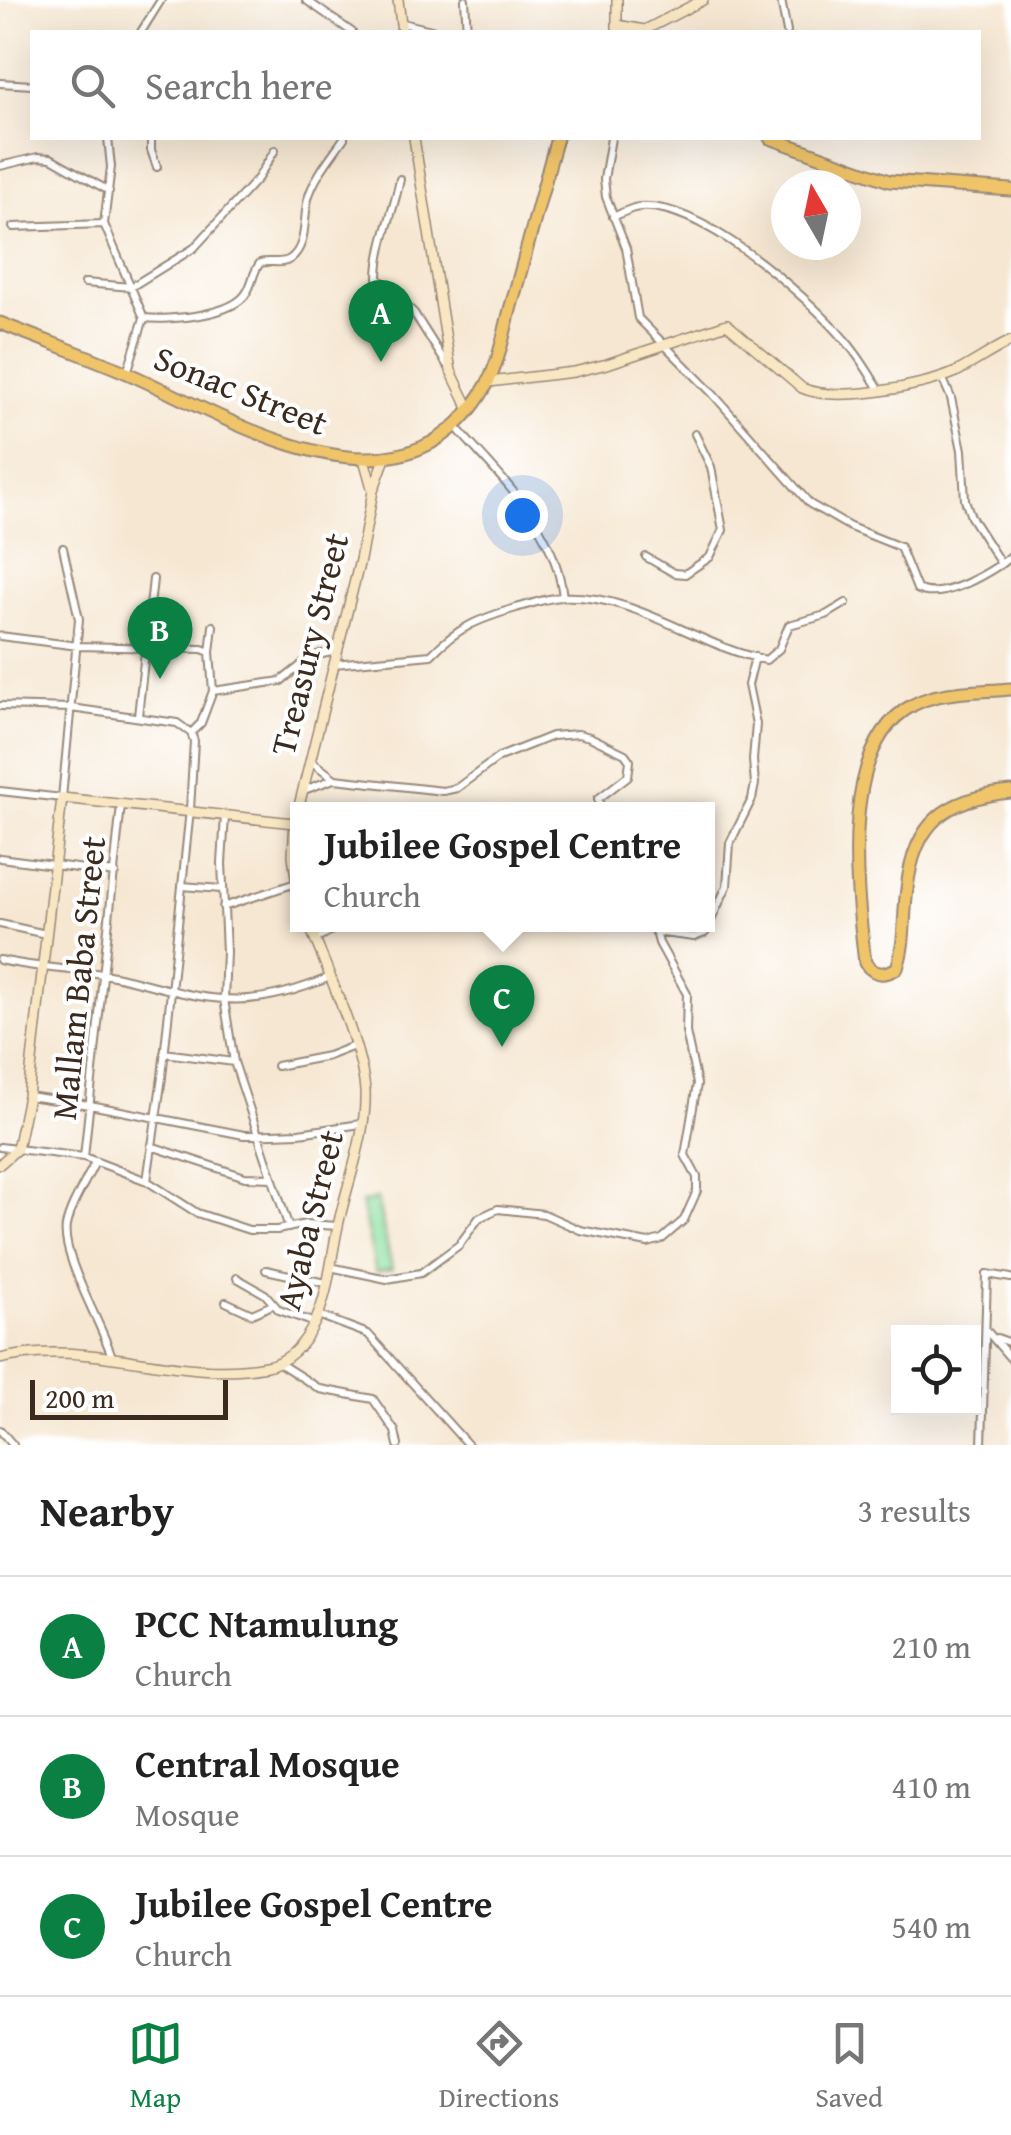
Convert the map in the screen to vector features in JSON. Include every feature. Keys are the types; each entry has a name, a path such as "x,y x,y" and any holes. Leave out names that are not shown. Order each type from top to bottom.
{"highway":[{"name":"Sonac Street","path":"0,323 127,373 224,420 298,449 364,459 421,447 456,427 488,382 556,140"},
{"path":"802,144 889,181 1011,190"},
{"path":"1011,690 928,698 888,724 875,746 864,784 857,843 865,963 871,971 881,974 897,968 912,856 936,816 984,794 1011,792"}],"street":[{"path":"142,30 161,0"},
{"path":"306,0 349,30"},
{"path":"398,0 402,28"},
{"path":"465,0 467,30"},
{"path":"617,0 618,28"},
{"path":"644,30 703,0"},
{"path":"781,0 787,30"},
{"path":"0,83 30,85"},
{"path":"108,140 109,192 104,224 144,318 127,373"},
{"path":"152,140 157,167"},
{"path":"144,318 163,321 224,309 248,292 260,263 285,263 292,258 302,240 314,184 343,140"},
{"path":"414,140 450,371"},
{"path":"611,140 604,179 626,248 638,318 810,504 826,516 900,547 918,589 936,593 1011,556"},
{"path":"85,283 131,287 194,248 258,178 275,150"},
{"path":"0,166 51,158 109,192"},
{"path":"400,179 394,213 378,261 378,278 421,323 469,408"},
{"path":"613,217 640,207 662,210 711,227 752,256 832,325 860,358 879,389"},
{"path":"13,226 104,224"},
{"path":"488,382 574,372 728,324 802,388 842,396 942,377 1011,340"},
{"path":"942,377 951,398 962,450 965,500 971,517 1001,564"},
{"path":"456,427 528,508 556,559 563,596"},
{"path":"646,557 674,573 685,574 710,557 723,530 710,467 695,434"},
{"name":"Treasury Street","path":"299,802 360,560 373,491 386,456"},
{"name":"Treasury Street","path":"364,459 373,491"},
{"path":"0,1164 16,1149 28,1096 78,646 79,619 63,548"},
{"path":"138,716 153,579"},
{"path":"332,664 430,656 447,638 477,620 563,596 633,608 692,635 766,660 772,657 789,625 826,615 846,603"},
{"path":"147,1181 190,810 194,764 191,733 200,723 213,691 213,626"},
{"path":"0,636 78,646 210,652"},
{"path":"213,691 281,681 313,656 336,652"},
{"path":"715,913 725,893 730,843 752,800 755,784 752,760 756,724 748,691 755,657"},
{"path":"0,706 71,708 138,716 177,723 191,733"},
{"path":"302,790 335,779 451,791 500,757 552,736 578,734 625,754 630,761 628,776 599,802"},
{"path":"310,760 335,779"},
{"path":"0,791 226,814 290,815"},
{"name":"Mallam Baba Street","path":"84,1157 122,804"},
{"path":"226,814 222,889 224,1000 234,1062 289,1228"},
{"path":"0,858 115,873"},
{"path":"182,886 222,889"},
{"path":"223,906 290,887"},
{"path":"0,924 46,934"},
{"name":"Ayaba Street","path":"279,1364 293,1354 316,1319 365,1092 354,1046 312,932"},
{"path":"315,940 328,932"},
{"path":"330,1267 386,1279 421,1273 450,1254 480,1218 498,1209 544,1214 588,1232 648,1243 662,1239 684,1220 697,1191 697,1177 687,1165 685,1155 697,1084 686,1032 687,994 656,932"},
{"path":"672,932 694,937 706,932"},
{"path":"0,960 42,969 105,974 224,1000 273,996 330,977"},
{"path":"277,1066 328,1056 354,1046"},
{"path":"164,1053 234,1062"},
{"path":"28,1096 257,1136 361,1124"},
{"path":"152,1146 244,1177 272,1178"},
{"path":"0,1147 84,1157 147,1181 197,1213 231,1225 263,1231 306,1224 338,1226"},
{"path":"95,1162 67,1222 65,1243 112,1357"},
{"path":"266,1270 326,1283"},
{"path":"982,1445 988,1274 1011,1278"},
{"path":"237,1278 265,1294 272,1305 368,1334 468,1445"},
{"path":"226,1302 252,1314 272,1305"},
{"path":"986,1330 1011,1358"},
{"path":"996,1338 1011,1344"},
{"path":"0,1359 63,1354 112,1357 188,1370 279,1364 320,1390 373,1399 395,1430 398,1445"},
{"path":"0,1430 13,1445"}],"green space":[{"path":"377,1199 392,1269 376,1272 361,1203"}],"place":[{"name":"PCC Ntamulung","path":"381,362"},
{"name":"Central Mosque","path":"160,679"},
{"name":"Jubilee Gospel Centre","path":"502,1047"}]}
